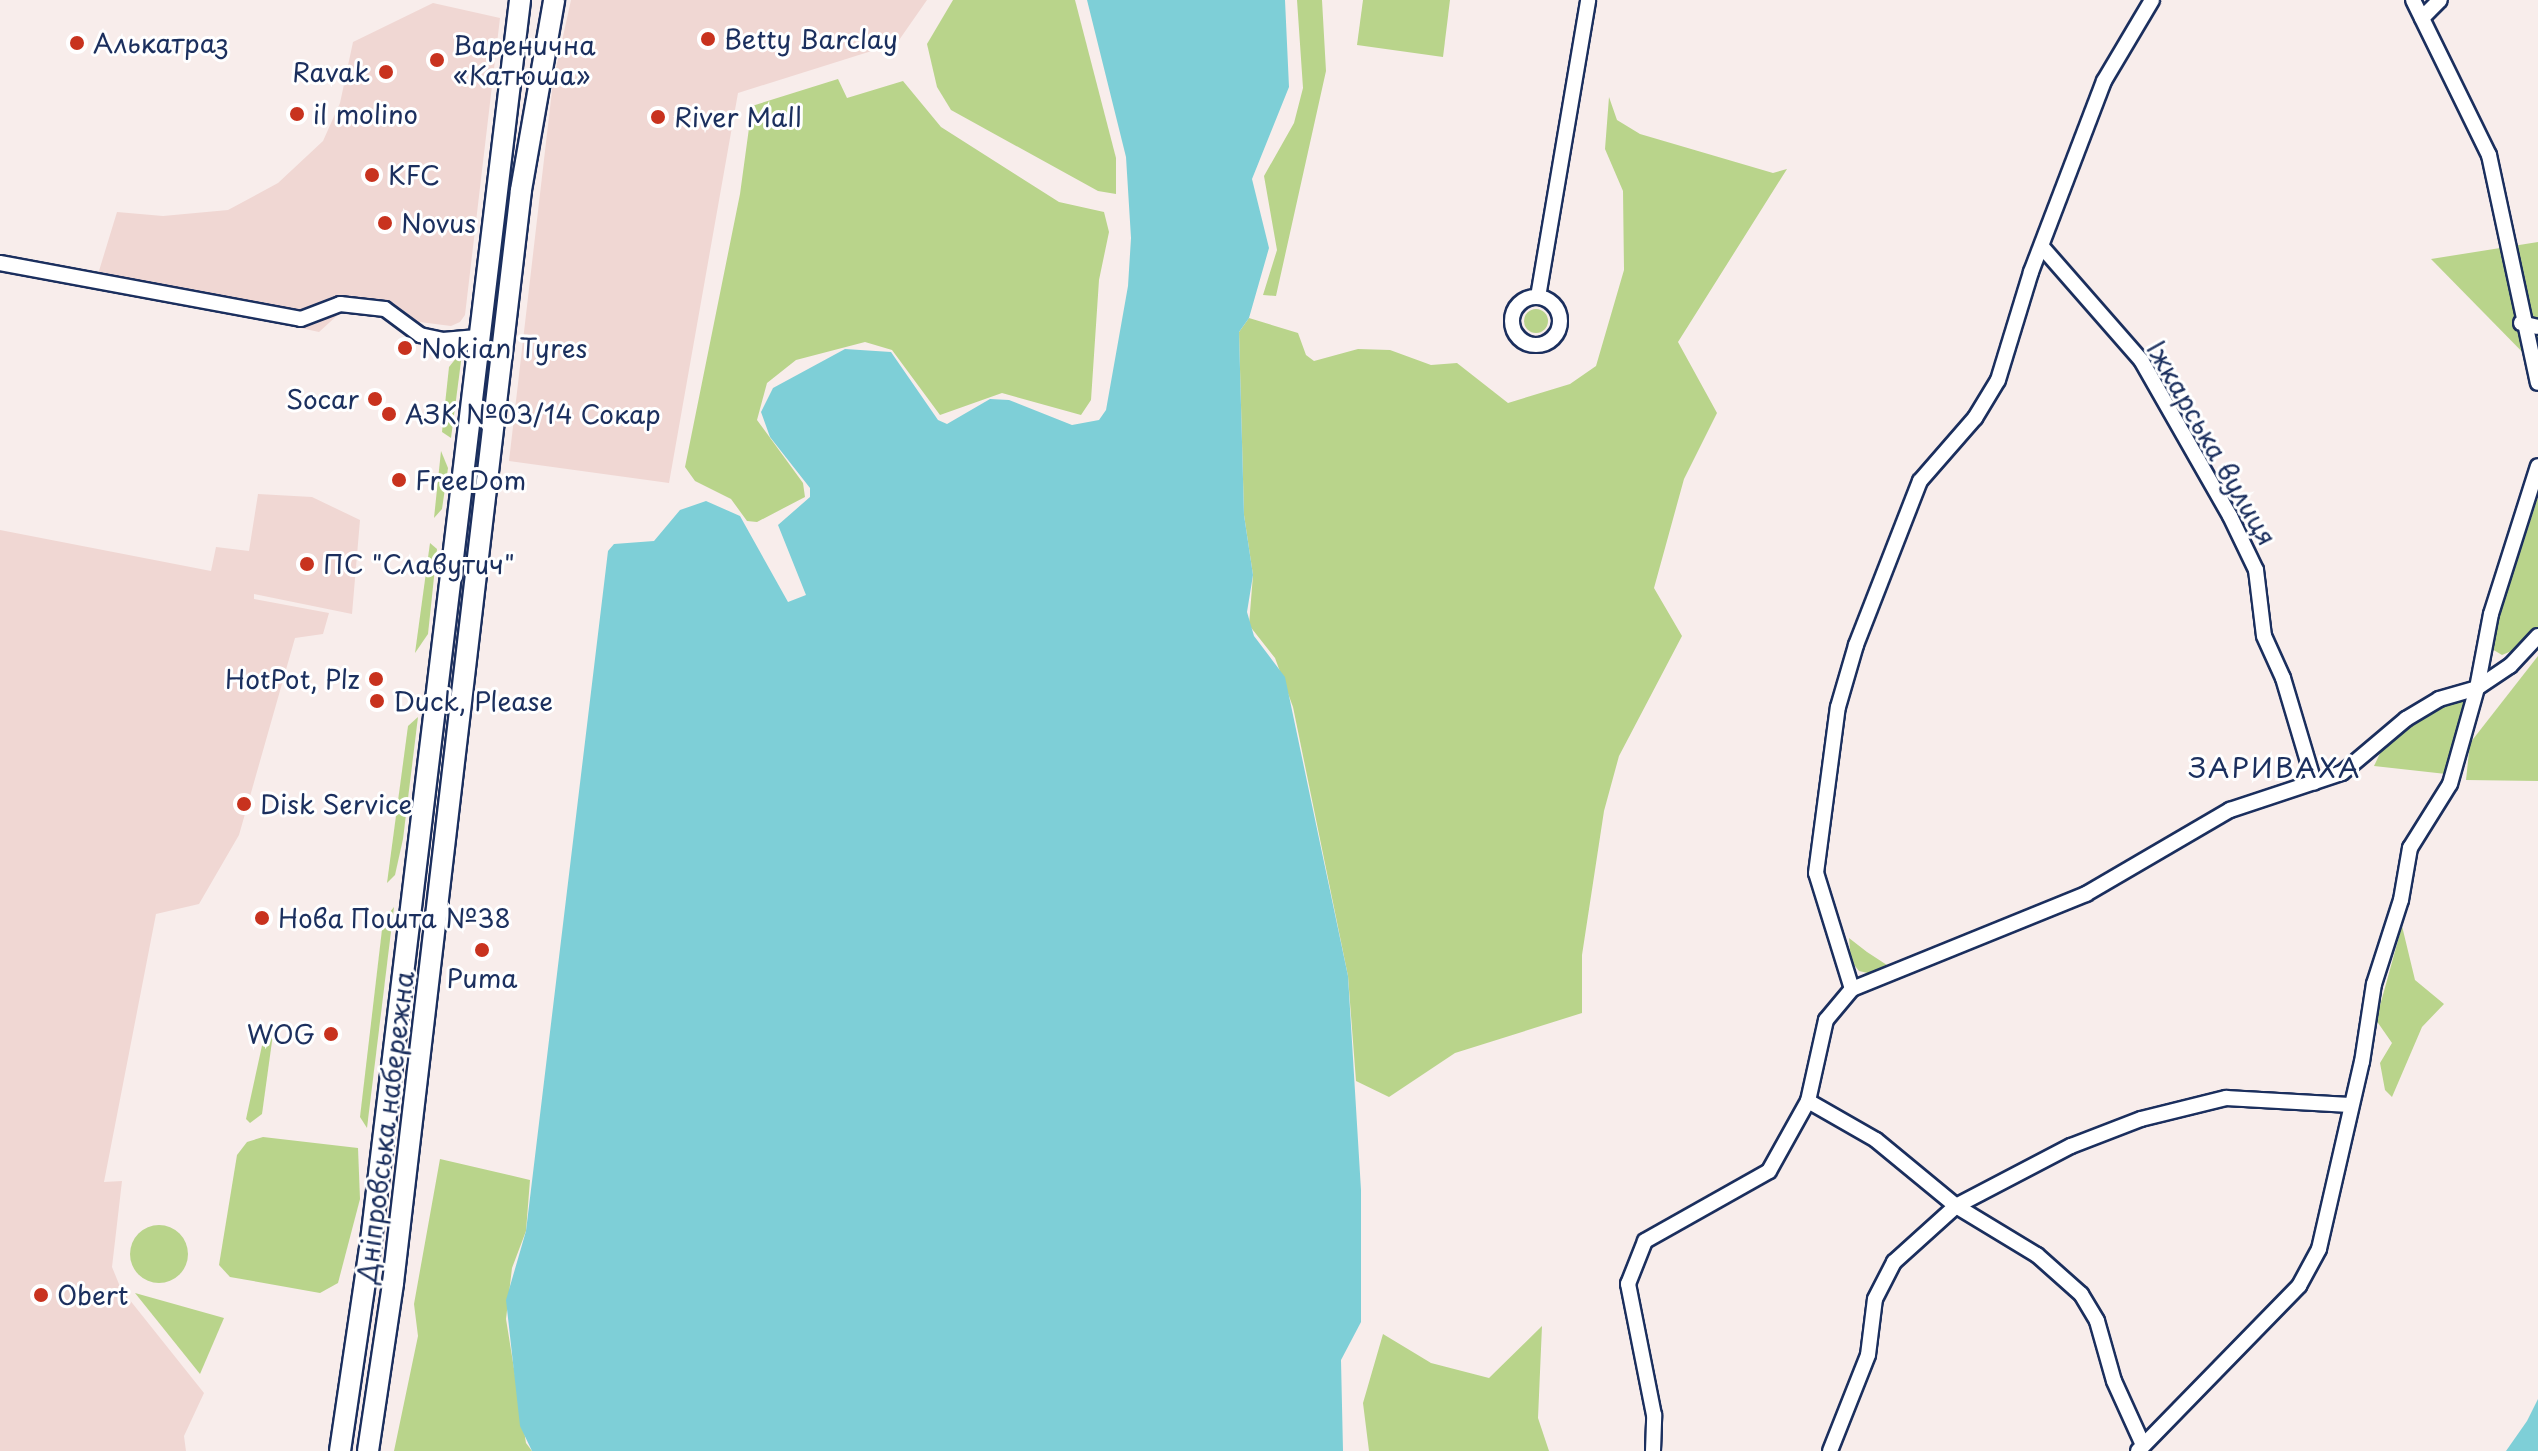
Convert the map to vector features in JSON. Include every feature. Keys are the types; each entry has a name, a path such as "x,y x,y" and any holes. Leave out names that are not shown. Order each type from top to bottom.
{"main road":[{"name":"Дніпровська набережна","path":"340,1451 370,1249 477,337 520,0"},
{"name":"Дніпровська набережна","path":"368,1451 393,1283 521,190 554,0"}],"street":[{"path":"1538,297 1588,0"},
{"path":"1852,989 1816,873 1838,707 1904,512 1920,481 1975,418 1998,380 2042,247 2104,81 2152,0"},
{"path":"2413,0 2489,155 2521,323 2538,383"},
{"path":"2422,18 2440,0"},
{"name":"Іжкарська вулиця","path":"2042,247 2141,360 2230,516 2256,570 2264,636 2283,678 2314,782"},
{"path":"0,263 301,319 340,304 385,309 420,335 443,340 477,337"},
{"path":"2521,323 2538,327"},
{"path":"1808,1101 1876,1140 1956,1206 2037,1255 2081,1294 2097,1321 2114,1381 2141,1448 2299,1286 2319,1249 2374,984 2401,900 2410,848 2450,784 2477,688 2491,614 2538,466"},
{"path":"1653,1451 1654,1415 1628,1284 1645,1241 1769,1171 1808,1101 1826,1020 1852,989 1964,939 2086,894 2230,810 2271,792 2342,773 2439,699 2477,688 2510,666 2538,636"},
{"path":"1830,1451 1868,1355 1875,1299 1894,1262 1956,1206 2071,1146 2141,1119 2212,1101 2350,1105"}],"shaded area":[{"path":"571,0 927,0 897,43 738,93 669,483 509,461 553,82"},
{"path":"433,3 500,18 465,315 460,322 451,326 341,312 319,332 95,284 117,212 163,216 228,210 278,183 323,141 340,103 353,42"},
{"path":"258,494 312,497 360,520 352,614 254,594 254,599 329,613 323,634 295,638 239,835 199,904 156,914 104,1182 122,1181 112,1267 121,1289 204,1393 184,1436 186,1451 0,1451 0,530 211,571 216,547 249,551"}],"green space":[{"path":"953,0 1075,0 1116,158 1116,194 1098,191 951,110 937,87 927,44"},
{"path":"1297,0 1322,0 1326,71 1276,296 1263,295 1277,250 1264,176 1294,123 1303,88"},
{"path":"1363,0 1450,0 1443,57 1357,45"},
{"path":"838,79 847,98 903,81 941,127 1059,202 1104,212 1109,232 1099,280 1091,400 1081,415 1002,393 940,415 892,350 865,342 796,360 767,383 757,420 803,483 805,497 757,522 747,521 731,499 695,481 685,467 740,194 752,106"},
{"path":"1609,97 1617,120 1640,134 1773,173 1787,169 1678,342 1717,413 1684,479 1654,588 1682,636 1619,756 1604,811 1582,955 1582,1013 1455,1053 1389,1097 1356,1081 1348,976 1293,707 1275,658 1249,625 1253,575 1244,515 1239,332 1249,318 1298,333 1306,355 1314,361 1358,349 1390,350 1431,365 1457,363 1508,403 1570,384 1596,366 1624,270 1623,191 1605,149"},
{"path":"2538,242 2538,368 2431,259"},
{"path":"1536,309 1547,316 1548,321 1541,332 1536,333 1525,326 1524,321 1531,310"},
{"path":"461,352 451,438 442,432 449,367"},
{"path":"441,451 448,468 442,509 434,518"},
{"path":"2538,497 2538,630 2521,647 2502,655 2492,649 2496,626"},
{"path":"430,543 437,549 428,634 415,653"},
{"path":"2538,656 2538,781 2466,780 2470,743"},
{"path":"2458,697 2468,699 2446,774 2374,766 2382,749 2410,722"},
{"path":"418,717 403,839 395,875 387,883 408,726"},
{"path":"394,907 367,1128 360,1117 383,921"},
{"path":"2402,926 2415,980 2444,1004 2422,1027 2392,1097 2385,1090 2380,1063 2392,1043 2376,1020"},
{"path":"1849,938 1890,967 1872,974 1859,971 1851,961"},
{"path":"265,1032 273,1034 262,1114 250,1123 246,1119"},
{"path":"263,1137 358,1148 360,1199 338,1283 320,1293 230,1277 219,1265 237,1155 247,1142"},
{"path":"440,1159 530,1180 526,1231 512,1268 506,1319 526,1443 532,1451 394,1451 418,1336 414,1304"},
{"path":"159,1225 179,1234 188,1254 179,1274 159,1283 139,1274 130,1254 139,1234"},
{"path":"135,1293 224,1318 200,1374"},
{"path":"1542,1326 1538,1418 1549,1451 1369,1451 1363,1403 1383,1334 1431,1363 1489,1378"}],"water":[{"path":"1087,0 1285,0 1289,87 1252,179 1269,248 1249,318 1239,332 1244,515 1253,575 1247,612 1254,636 1285,677 1348,976 1361,1190 1361,1322 1341,1360 1343,1451 532,1451 520,1426 506,1300 526,1231 608,551 614,544 654,541 680,510 706,501 740,516 788,602 806,595 778,525 810,497 810,488 770,437 761,412 773,388 845,349 891,352 938,420 947,424 990,399 1009,400 1072,425 1099,420 1106,410 1128,286 1131,238 1126,157"},
{"path":"2538,1399 2538,1451 2506,1451 2527,1421"}],"place":[{"name":"Betty Barclay","path":"708,39"},
{"name":"Алькатраз","path":"77,43"},
{"name":"Варенична «Катюша»","path":"437,60"},
{"name":"Ravak","path":"386,72"},
{"name":"il molino","path":"297,114"},
{"name":"River Mall","path":"658,117"},
{"name":"KFC","path":"372,175"},
{"name":"Novus","path":"385,223"},
{"name":"Nokian Tyres","path":"405,348"},
{"name":"Socar","path":"375,399"},
{"name":"АЗК №03/14 Сокар","path":"389,414"},
{"name":"FreeDom","path":"399,480"},
{"name":"ПС \"Славутич\"","path":"307,564"},
{"name":"HotPot, Plz","path":"376,679"},
{"name":"Duck, Please","path":"377,701"},
{"name":"Disk Service","path":"244,804"},
{"name":"Нова Пошта №38","path":"262,918"},
{"name":"Puma","path":"482,950"},
{"name":"WOG","path":"331,1034"},
{"name":"Obert","path":"41,1295"}],"district":[{"name":"ЗАРИВАХА","path":"2275,767"}]}
